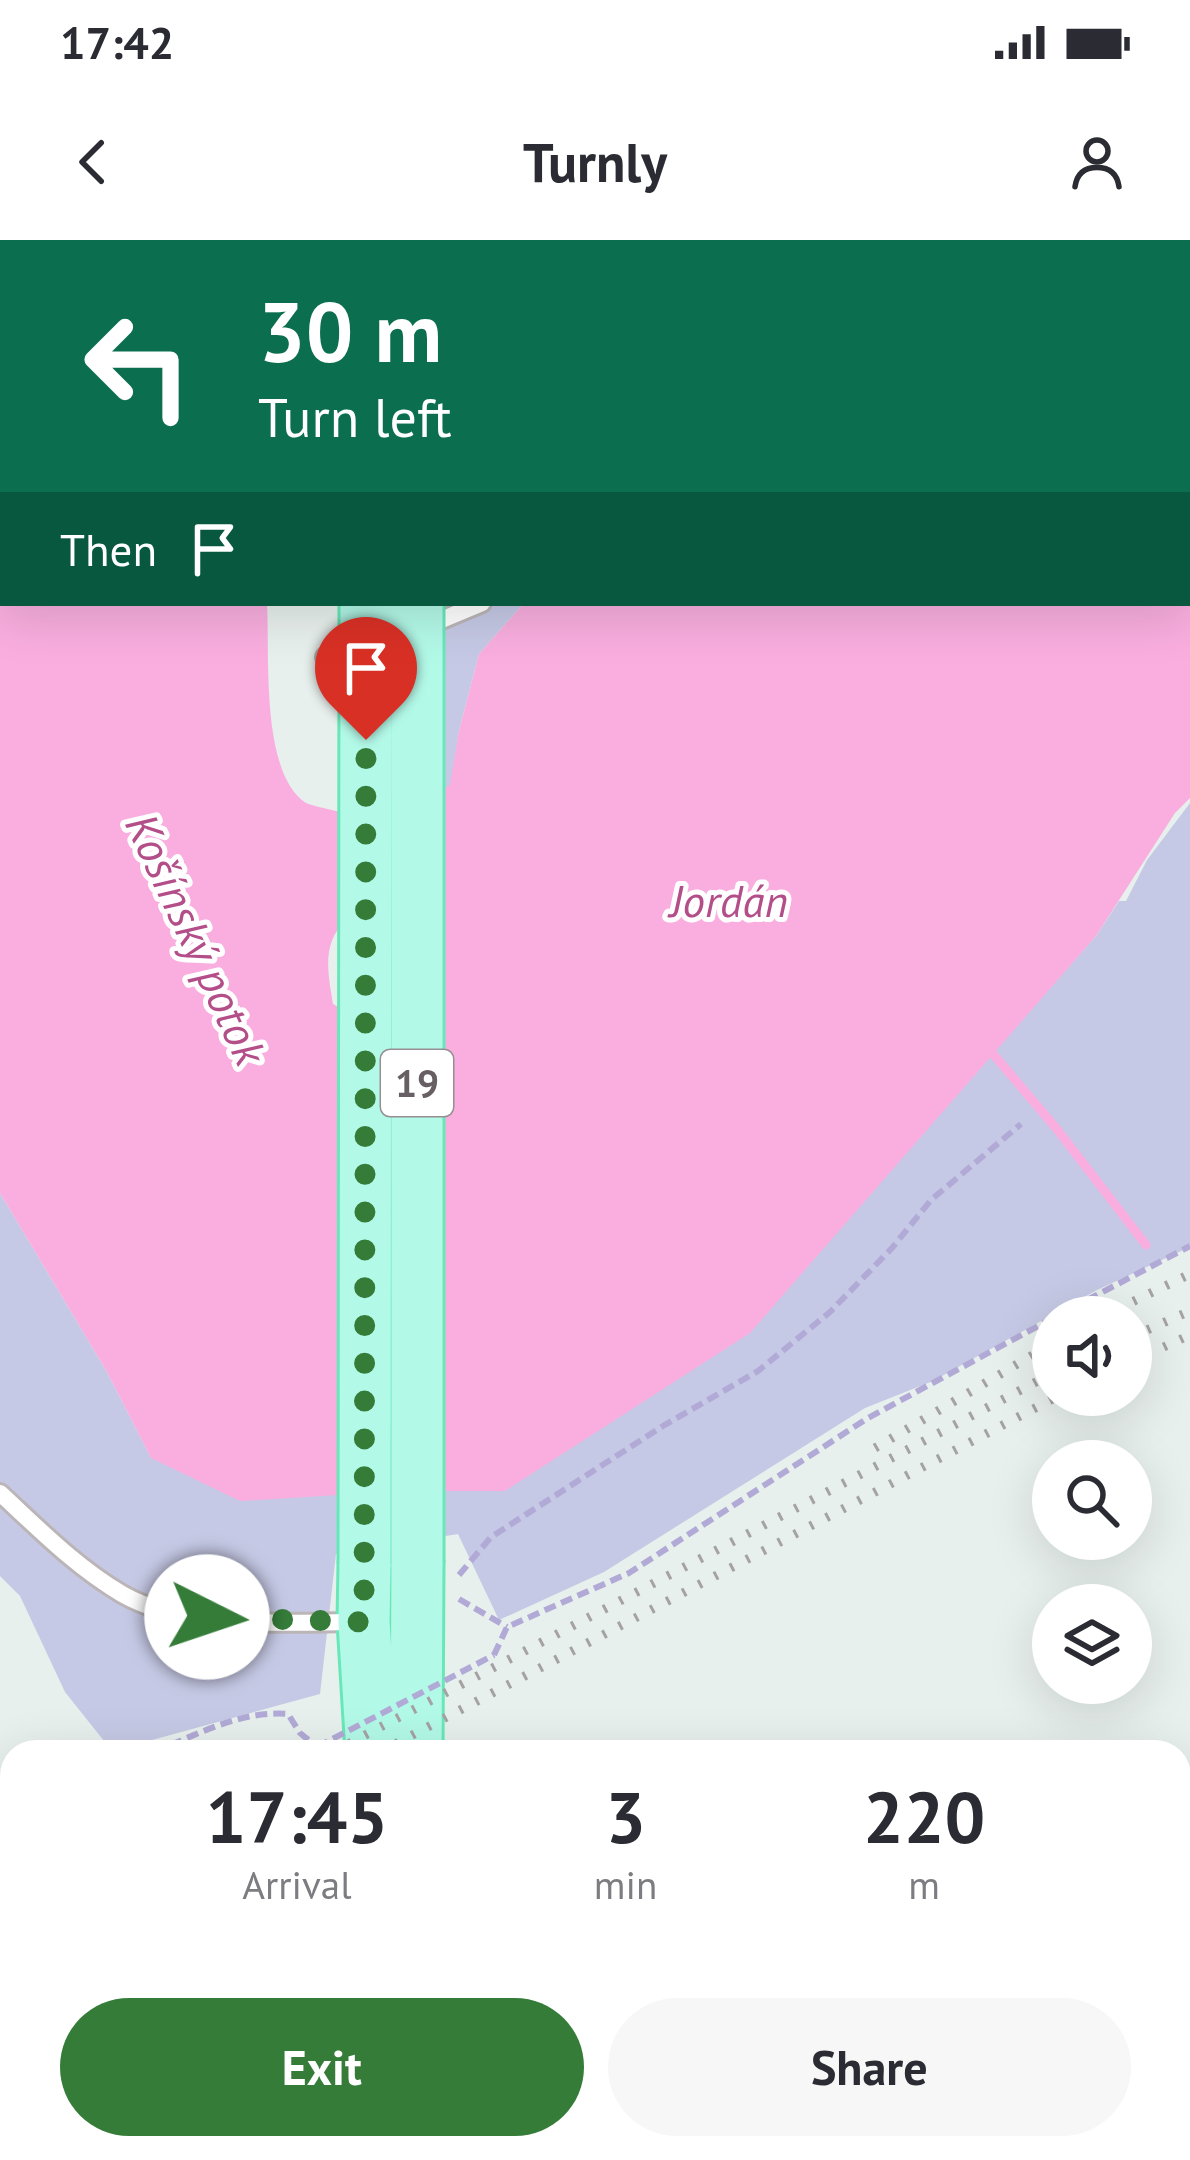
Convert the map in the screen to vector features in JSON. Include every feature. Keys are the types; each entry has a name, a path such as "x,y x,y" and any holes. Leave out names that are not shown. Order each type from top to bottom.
{"main road":[{"name":"19","path":"366,606 364,1622 371,1740"},
{"name":"19","path":"417,606 435,1573 417,1740"}],"lane":[{"path":"325,657 440,623 476,606"},
{"path":"0,1493 72,1560 126,1596 175,1613 238,1621 364,1622"}],"path":[{"path":"435,1573 663,1426 758,1371 830,1312 932,1200 1021,1124"},
{"path":"1096,1296 1190,1246"},
{"path":"330,1740 494,1655 507,1627 629,1573 868,1418 1032,1330"},
{"path":"467,1603 507,1627"},
{"path":"183,1740 269,1712 288,1714 311,1740"}],"shaded area":[{"path":"440,606 521,606 479,654 451,785 442,790"},
{"path":"1190,803 1190,1247 1086,1296 1032,1296 1032,1326 933,1381 865,1408 604,1572 499,1620 458,1534 336,1554 320,1694 152,1740 103,1740 65,1692 20,1596 0,1576 0,1193 107,1372 151,1458 927,1127 1096,936 1119,901 1126,901 1147,860"}],"water":[{"name":"Jordán","path":"0,606 267,606 270,711 281,766 291,788 311,805 389,822 450,785 479,654 521,606 1190,606 1190,798 1175,813 1096,936 750,1333 505,1491 402,1491 240,1501 151,1458 107,1372 0,1193","holes":["346,920 406,927 402,1032 374,1027 333,1004 330,949"]}],"waterway":[{"path":"988,1048 1146,1245"}],"railway":[{"path":"1144,1296 1190,1274"},
{"path":"1152,1328 1190,1311"},
{"path":"1152,1352 1190,1335"},
{"path":"875,1448 1032,1355"},
{"path":"356,1740 1032,1384"},
{"path":"403,1740 1032,1410"}],"route":[{"path":"207,1617 364,1622 366,740"}],"water label":[{"name":"Košínský potok","path":"196,939"}]}
